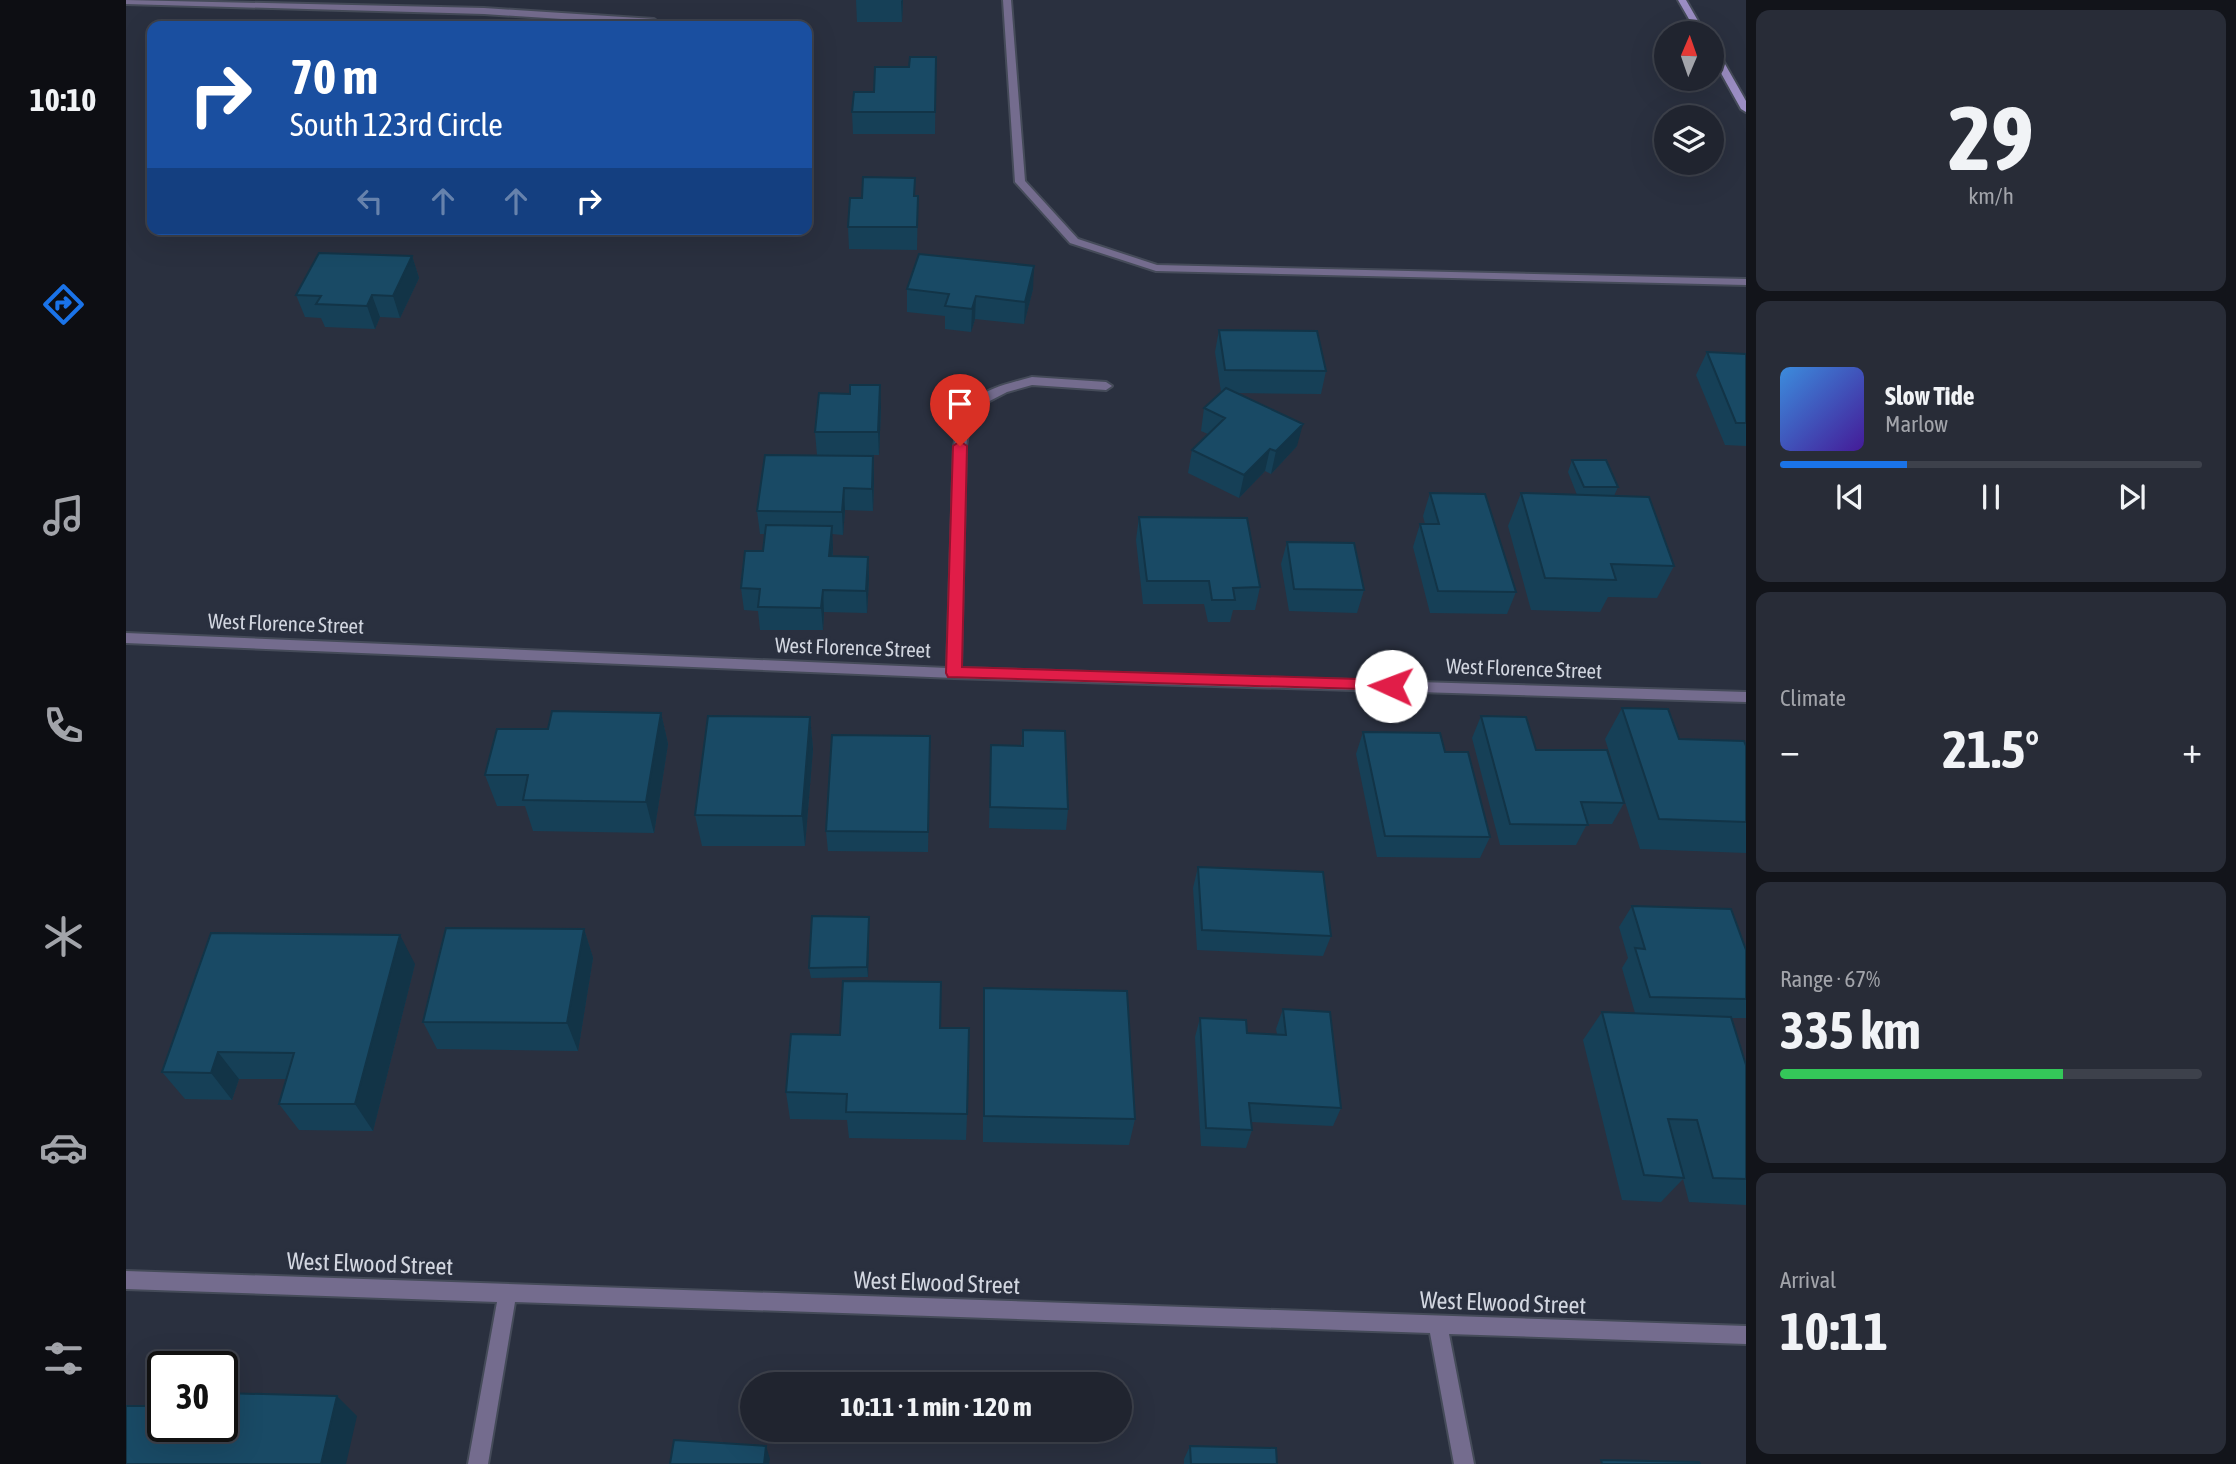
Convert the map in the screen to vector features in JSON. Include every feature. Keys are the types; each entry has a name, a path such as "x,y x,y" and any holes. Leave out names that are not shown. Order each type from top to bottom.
{"main road":[{"path":"1682,0 1695,21"},
{"path":"1724,71 1746,109"}],"street":[{"path":"1007,0 1020,182 1074,241 1156,268 1746,282"},
{"path":"126,1 484,11 639,21"},
{"path":"954,673 960,446 964,422 976,403 1003,389 1032,381 1106,386"},
{"name":"West Florence Street","path":"126,638 954,673 1746,696"},
{"name":"West Elwood Street","path":"126,1280 1746,1335"},
{"path":"478,1464 508,1293"},
{"path":"1438,1326 1464,1464"}],"building":[{"path":"910,57 936,57 935,112 852,112 854,92 874,92 875,67 909,67"},
{"path":"863,177 915,178 914,196 918,196 917,227 848,227 850,198 862,198"},
{"path":"319,253 412,256 393,296 372,295 367,306 316,304 321,296 296,295"},
{"path":"919,254 1034,266 1025,302 976,296 972,309 945,306 949,294 907,289"},
{"path":"1219,330 1317,331 1326,371 1225,370"},
{"path":"1707,352 1746,354 1746,423 1736,423"},
{"path":"850,385 880,385 878,432 815,432 819,393 850,394"},
{"path":"1226,388 1303,424 1276,451 1270,449 1244,475 1192,450 1225,418 1204,408"},
{"path":"765,455 873,456 872,489 844,488 842,512 757,511"},
{"path":"1572,460 1606,460 1618,487 1584,487"},
{"path":"1430,493 1485,494 1516,592 1438,591 1420,524 1439,524"},
{"path":"1521,493 1649,497 1674,566 1611,564 1616,580 1545,578"},
{"path":"1139,517 1247,518 1260,587 1233,588 1235,600 1212,600 1209,581 1147,581"},
{"path":"766,525 832,526 829,556 868,557 866,591 823,590 821,608 758,607 760,589 741,588 745,551 763,551"},
{"path":"1287,542 1354,543 1364,590 1294,589"},
{"path":"1622,708 1668,709 1679,739 1744,741 1746,822 1659,819"},
{"path":"552,711 661,713 646,802 523,800 528,775 485,775 497,729 548,729"},
{"path":"708,716 810,717 802,816 695,815"},
{"path":"1481,716 1526,717 1536,750 1607,750 1624,803 1581,802 1588,825 1510,824"},
{"path":"1023,730 1065,731 1068,809 990,807 991,745 1023,746"},
{"path":"1363,732 1440,733 1445,752 1468,752 1490,837 1385,836"},
{"path":"832,735 930,736 928,832 826,831"},
{"path":"1198,867 1323,872 1331,936 1202,930"},
{"path":"1632,906 1731,909 1746,950 1746,999 1650,997 1635,948 1645,949"},
{"path":"812,916 869,917 867,967 809,968"},
{"path":"446,928 584,929 567,1023 423,1022"},
{"path":"211,933 400,935 355,1104 279,1104 294,1053 218,1052 211,1073 162,1072"},
{"path":"843,981 941,982 940,1028 969,1028 967,1114 846,1112 847,1094 786,1092 791,1034 840,1035"},
{"path":"984,988 1127,991 1135,1119 984,1116"},
{"path":"1283,1009 1330,1012 1341,1108 1249,1103 1252,1130 1206,1128 1200,1018 1246,1020 1247,1033 1286,1035"},
{"path":"1602,1012 1731,1017 1746,1065 1746,1179 1713,1178 1697,1120 1668,1119 1684,1178 1644,1175"},
{"path":"238,1393 337,1396 321,1464 126,1464 126,1406 147,1406 147,1442 238,1442"},
{"path":"674,1440 766,1446 764,1464 670,1464"},
{"path":"1190,1446 1276,1448 1277,1464 1191,1464"},
{"path":"1601,1460 1699,1462 1700,1464 1602,1464"}],"route":[{"path":"960,446 954,673 1391,686"}]}
